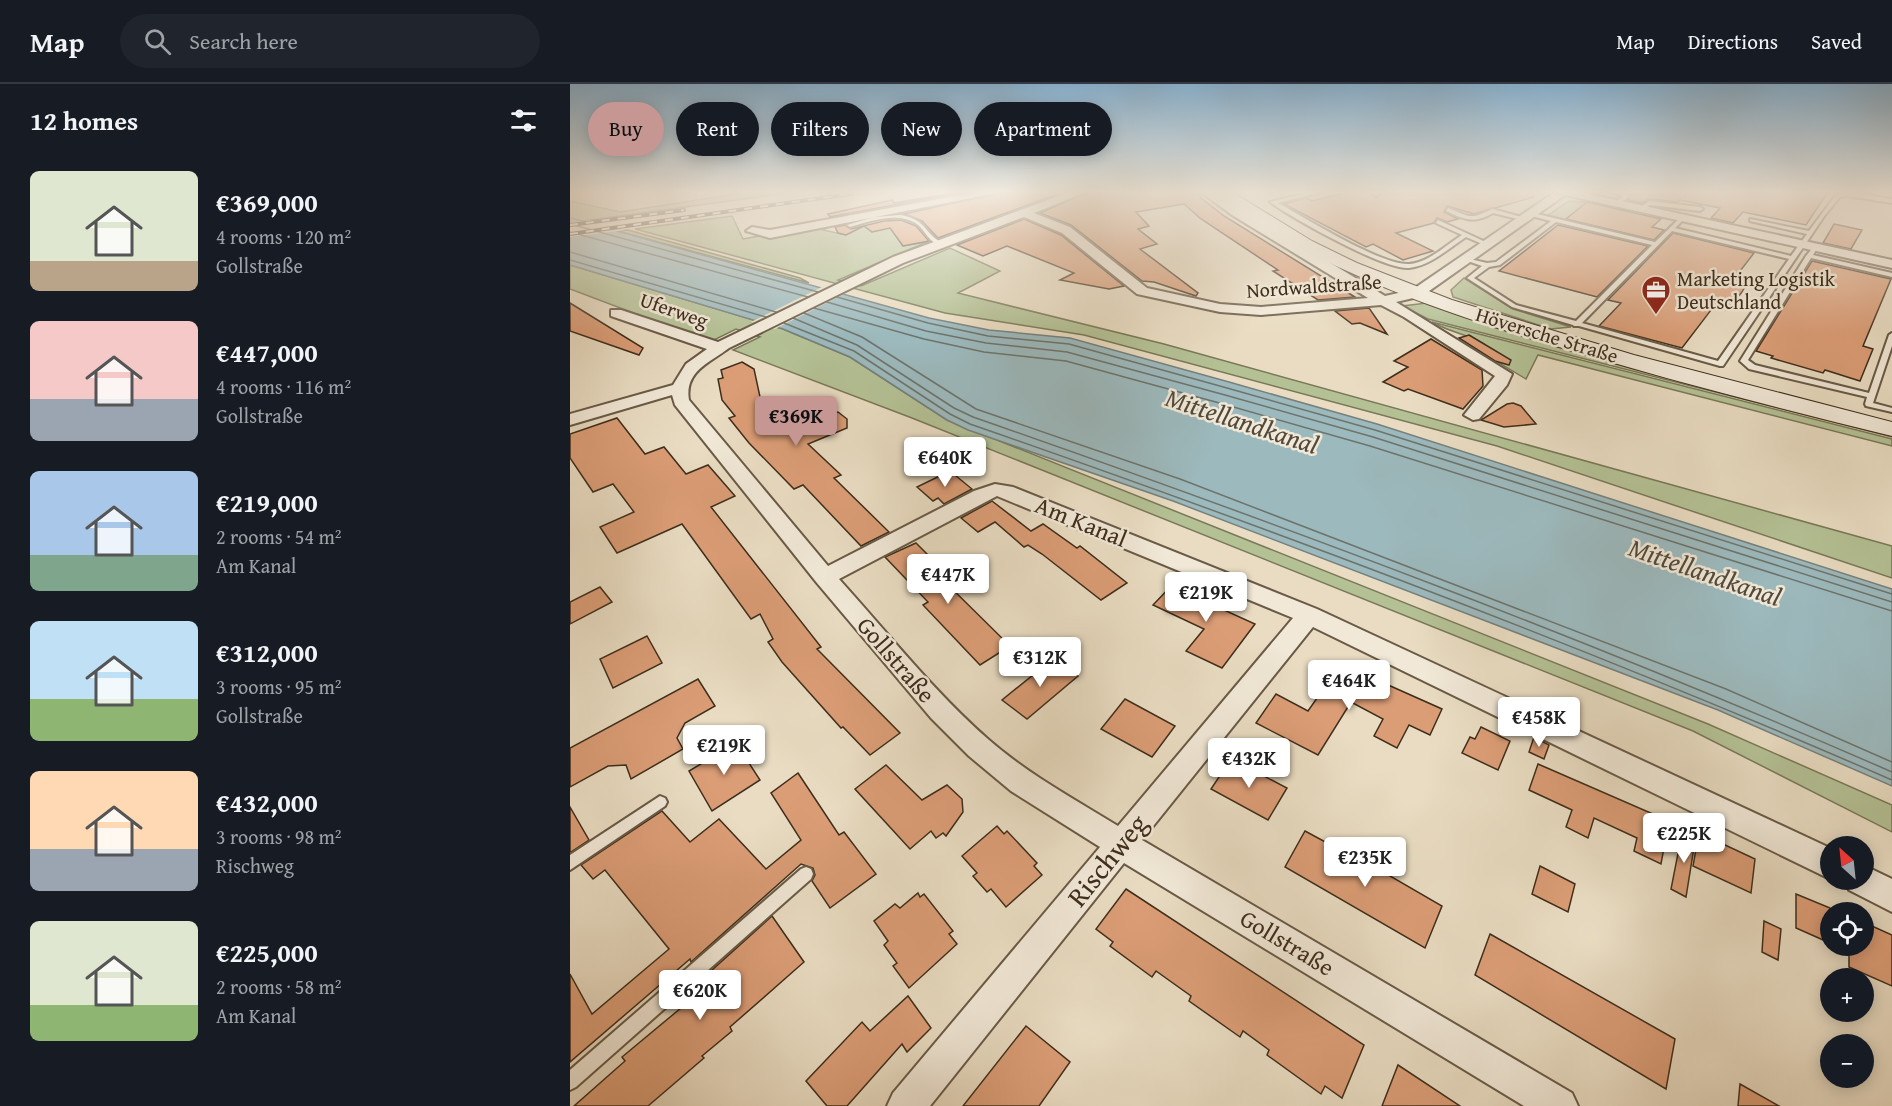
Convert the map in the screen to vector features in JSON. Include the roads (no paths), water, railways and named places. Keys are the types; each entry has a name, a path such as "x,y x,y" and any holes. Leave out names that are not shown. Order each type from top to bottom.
{"main road":[{"name":"Höversche Straße","path":"1302,240 1319,250 1417,293 1509,325 1614,356 1892,429"}],"street":[{"path":"570,420 679,388 692,368 720,348 849,282 952,240"},
{"name":"Nordwaldstraße","path":"1076,240 1142,291 1226,309 1261,311 1383,301 1417,293"},
{"path":"1281,240 1409,314 1504,374 1502,382 1473,416"},
{"path":"1417,293 1497,240"},
{"path":"1771,240 1892,264"},
{"name":"Uferweg","path":"616,313 720,348"},
{"name":"Gollstraße","path":"679,388 684,406 825,577 940,710 979,748 1021,782 1120,844 1559,1106"},
{"name":"Am Kanal","path":"825,577 981,495 1000,490 1309,615 1820,859"},
{"name":"Rischweg","path":"906,1106 1309,615"},
{"path":"1874,886 1892,896"}],"lane":[{"path":"932,240 940,244"},
{"path":"1344,240 1401,266 1429,258 1458,240"},
{"path":"1477,240 1489,245"},
{"path":"1467,259 1487,265 1498,264 1530,240"},
{"path":"1638,240 1656,244"},
{"path":"1576,326 1660,240"},
{"path":"1716,240 1794,258"},
{"path":"1810,240 1809,249 1744,361 1752,367 1872,396"},
{"path":"1487,265 1470,278 1514,306 1576,326 1720,364 1794,258 1809,249 1892,275"},
{"path":"1892,335 1890,347 1869,404 1892,410"},
{"path":"570,863 660,802"},
{"path":"570,1081 806,874"}],"water":[{"name":"Mittellandkanal","path":"570,240 648,240 929,318 989,330 1070,338 1377,424 1892,589 1892,786 1718,710 1173,501 968,430 947,420 850,357 783,329 570,265"}],"place":[{"name":"Marketing Logistik Deutschland","path":"1656,316"}]}
